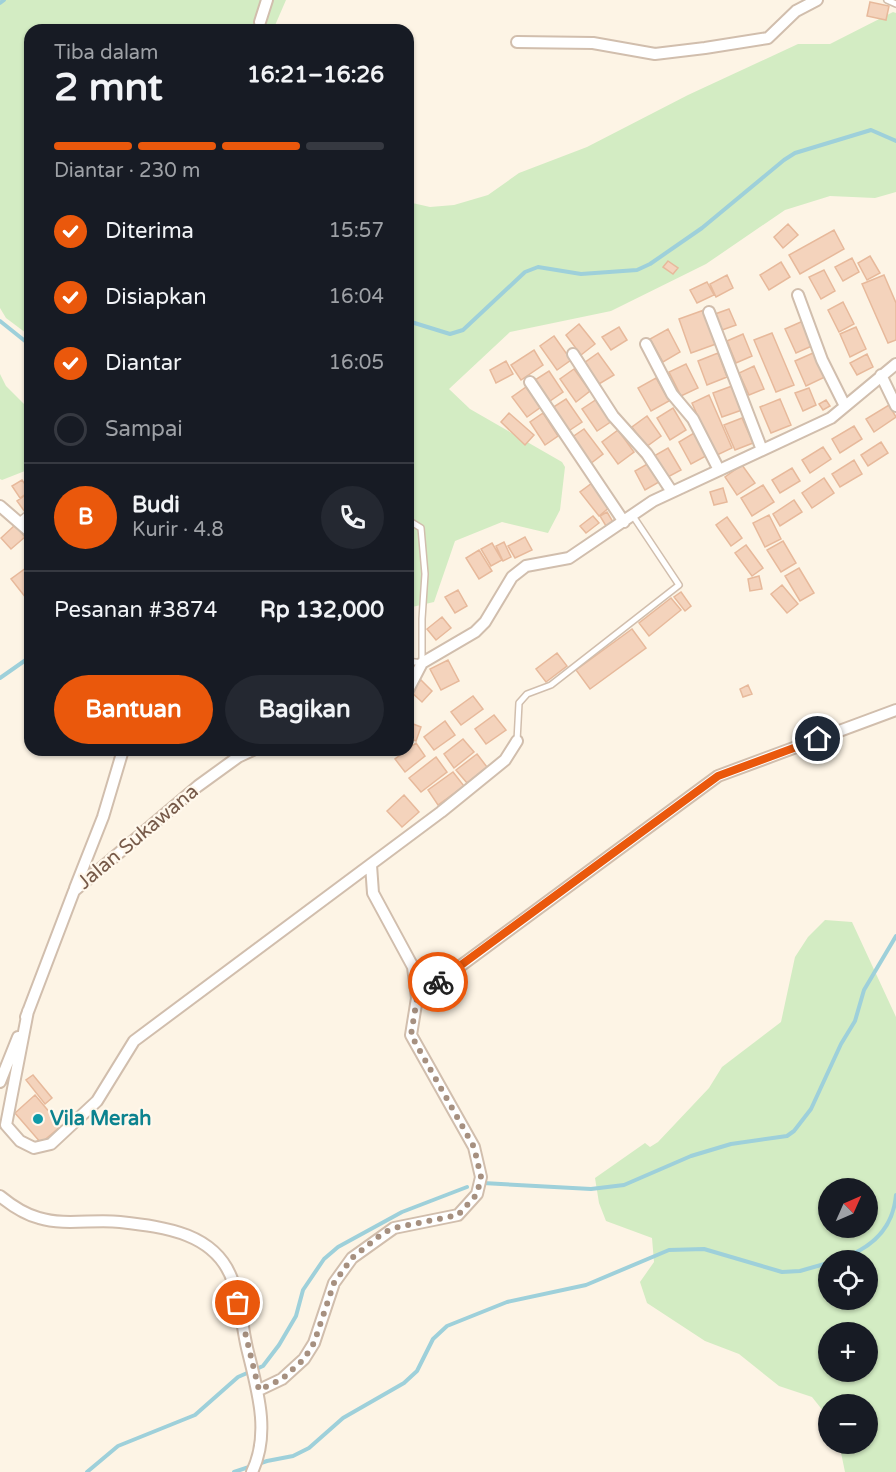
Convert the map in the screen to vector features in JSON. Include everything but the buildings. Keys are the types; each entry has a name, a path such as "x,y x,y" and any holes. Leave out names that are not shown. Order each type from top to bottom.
{"street":[{"path":"260,22 267,0"},
{"path":"517,42 593,44 655,54 705,48 768,38 796,11 817,0"},
{"path":"798,295 822,360 845,406"},
{"path":"709,312 762,450"},
{"path":"646,344 672,394 693,419 719,470"},
{"path":"573,354 614,416 647,454 672,492"},
{"path":"414,678 422,663 461,641 485,622 512,577 520,570 533,563 569,558 672,492 762,450 798,436 831,418 896,364"},
{"path":"881,375 896,406"},
{"path":"530,382 628,519"},
{"path":"0,506 24,527"},
{"path":"417,998 718,776 896,710"},
{"path":"28,1011 6,1125 20,1141 34,1148 51,1144 97,1101 134,1041 371,865 505,760 517,741"},
{"path":"74,891 103,817 121,756"},
{"name":"Jalan Sukawana","path":"0,1082 74,891 198,786 240,756"},
{"path":"259,1390 282,1379 304,1359 314,1343 334,1283 352,1258 383,1233 394,1228 458,1215 477,1194 481,1177 474,1147 411,1035 417,998 413,967 373,893 371,865"},
{"path":"0,1196 13,1207 39,1218 66,1222 120,1222 188,1235 210,1245 233,1280 259,1390 262,1443 252,1472"}],"lane":[{"path":"887,0 896,4"},
{"path":"18,522 24,517"},
{"path":"517,741 519,703 528,694 551,685 679,585 628,519"},
{"path":"414,524 421,528 425,574 422,663 414,662"}],"green space":[{"path":"0,0 286,0 276,24 24,24 24,332 6,318 0,308"},
{"path":"893,12 896,13 896,192 875,198 830,196 785,210 706,264 611,311 510,332 449,389 470,409 562,462 565,467 560,510 548,533 502,522 455,541 434,602 414,607 414,203 430,207 454,205 488,195 519,173 587,147 688,95 798,44 830,44"},
{"path":"0,374 6,386 24,404 24,471 0,479"},
{"path":"825,920 852,922 896,1017 896,1472 845,1472 841,1454 878,1454 878,1394 818,1394 818,1404 812,1397 779,1386 739,1354 705,1341 647,1303 640,1282 654,1262 652,1238 606,1221 599,1203 595,1178 645,1143 650,1147 658,1142 709,1088 722,1067 781,1022 795,957 808,937"}],"waterway":[{"path":"0,3 4,0"},
{"path":"414,323 450,334 463,330 525,272 538,267 581,274 637,270 650,264 702,228 795,153 871,130 896,141"},
{"path":"0,321 24,340"},
{"path":"0,678 24,661"},
{"path":"483,1183 591,1189 624,1185 691,1156 731,1144 787,1136 794,1131 811,1109 841,1044 855,1021 864,990 896,936"},
{"path":"87,1472 118,1446 195,1415 238,1377 263,1366 296,1316 303,1290 324,1259 338,1247 402,1212 467,1187"},
{"path":"860,1250 877,1237 890,1219 896,1195"},
{"path":"234,1472 267,1461 293,1456 309,1448 343,1418 404,1383 417,1371 433,1339 447,1326 507,1302 586,1285 669,1250 704,1249 782,1272 800,1271 818,1266"}],"way so far":[{"path":"238,1303 259,1390 282,1379 304,1359 314,1343 334,1283 352,1258 383,1233 394,1228 458,1215 477,1194 481,1177 474,1147 411,1035 417,998 438,982"}],"place":[{"name":"Vila Merah","path":"38,1119"}],"route":[{"path":"438,982 718,776 818,739"}]}
